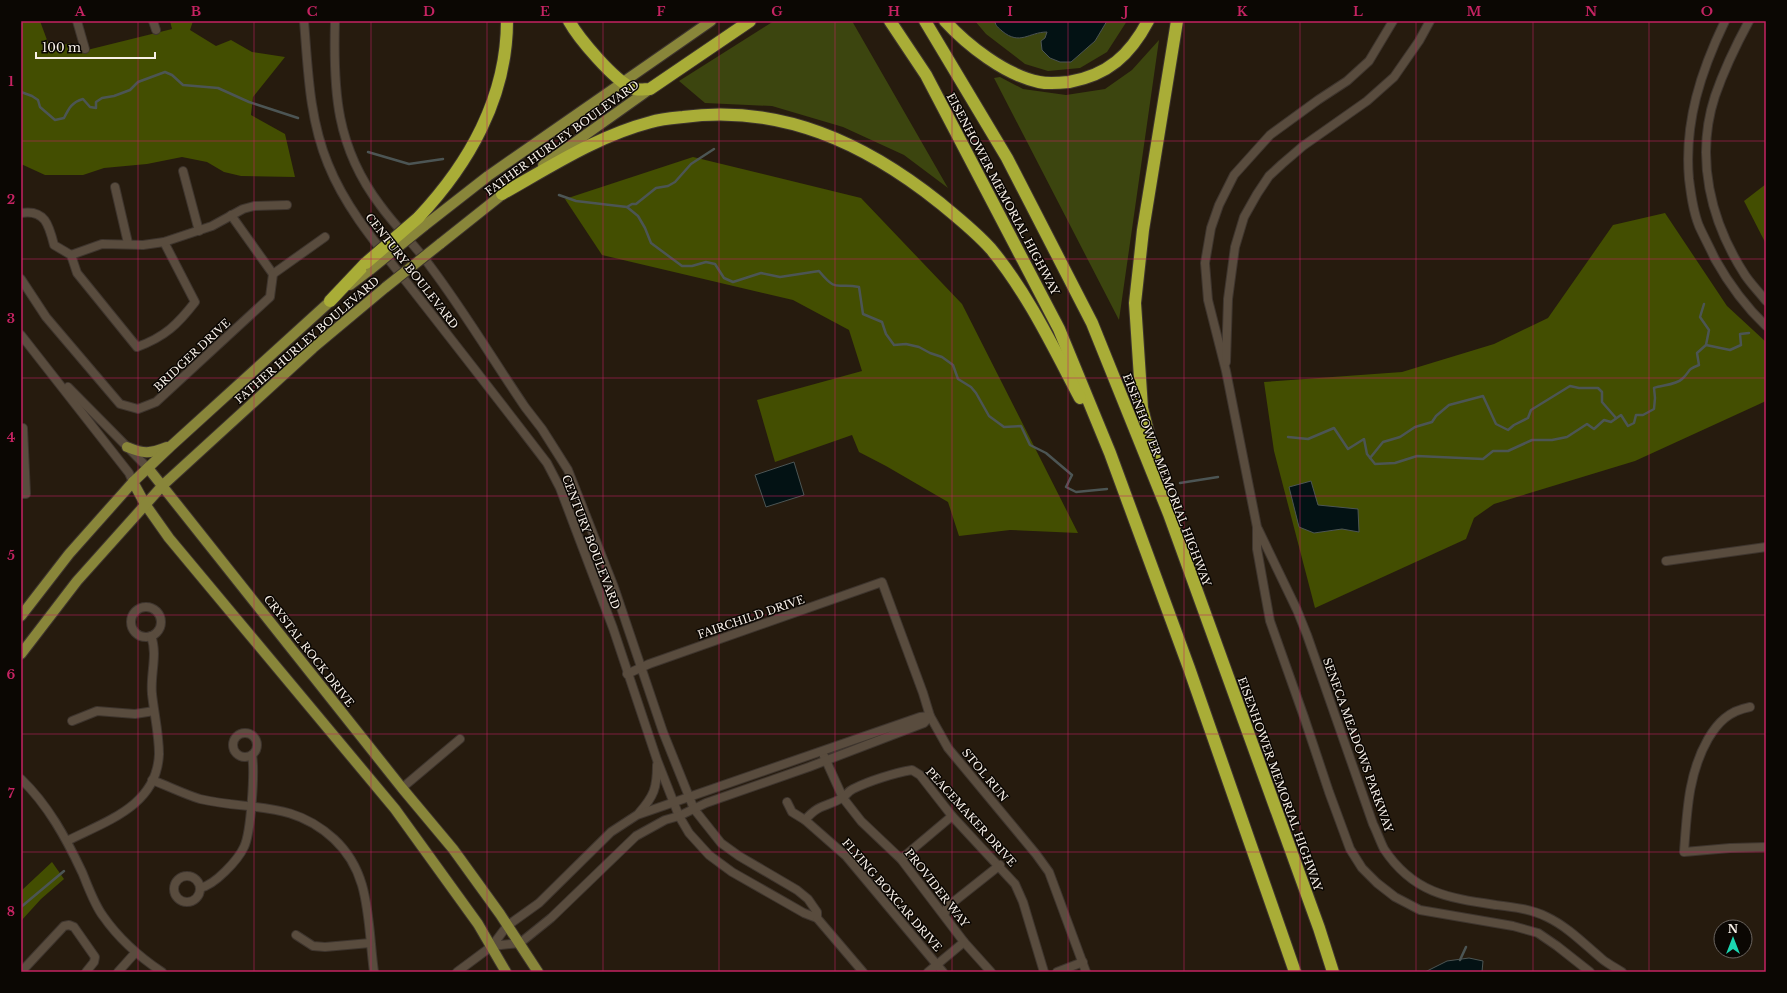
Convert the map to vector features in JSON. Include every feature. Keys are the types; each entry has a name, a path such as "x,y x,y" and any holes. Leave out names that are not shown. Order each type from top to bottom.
{"highway":[{"path":"330,301 421,222 472,147 487,118 496,90 507,39 507,21"},
{"path":"569,21 597,56 621,82 634,89 650,89 750,21"},
{"name":"EISENHOWER MEMORIAL HIGHWAY","path":"890,21 926,75 1059,329 1110,453 1194,683 1295,972"},
{"name":"EISENHOWER MEMORIAL HIGHWAY","path":"925,21 1007,158 1092,323 1169,514 1333,972"},
{"path":"945,21 980,54 1007,70 1039,82 1060,83 1090,77 1109,68 1127,53 1142,34 1148,21"},
{"path":"1169,514 1142,408 1136,303 1143,230 1177,21"},
{"path":"502,194 598,141 653,121 711,113 744,114 777,120 813,130 848,143 885,163 930,195 961,220 990,248 1018,286 1110,453"}],"main road":[{"name":"FATHER HURLEY BOULEVARD","path":"421,222 711,21"},
{"name":"FATHER HURLEY BOULEVARD","path":"21,654 76,581 163,485 313,348 502,194 650,89"},
{"name":"FATHER HURLEY BOULEVARD","path":"21,616 69,554 133,482 330,301"},
{"path":"127,447 141,453 151,453 171,446"},
{"name":"CRYSTAL ROCK DRIVE","path":"148,468 402,788 453,849 520,943 538,972"},
{"name":"CRYSTAL ROCK DRIVE","path":"133,482 145,504 170,538 395,809 457,894 492,946 506,972"}],"street":[{"path":"77,21 85,49"},
{"path":"153,21 156,30"},
{"name":"CENTURY BOULEVARD","path":"304,21 309,88 315,124 327,162 336,183 364,227 547,463 560,488 613,628 627,674 657,760 679,816 689,833 709,855 732,872 804,913 817,918 863,972"},
{"name":"CENTURY BOULEVARD","path":"335,21 334,76 337,103 348,145 358,169 378,204 430,265 542,429 568,470 614,587 663,732 694,809 721,843 739,856 797,890 808,899 817,912 817,918"},
{"name":"SENECA MEADOWS PARKWAY","path":"1393,21 1369,60 1353,76 1270,135 1234,176 1219,205 1211,228 1205,263 1208,300 1226,371 1257,527 1257,549 1270,621 1350,849 1362,868 1377,883 1395,897 1420,910 1513,926 1538,933 1590,972"},
{"name":"SENECA MEADOWS PARKWAY","path":"1226,371 1228,299 1235,247 1244,217 1269,176 1303,146 1367,101 1394,77 1430,21"},
{"path":"1725,21 1712,48 1695,96 1688,134 1688,169 1691,198 1699,225 1729,284 1751,312 1766,326"},
{"path":"1749,21 1729,62 1715,96 1708,128 1706,162 1710,195 1727,244 1746,276 1766,301"},
{"path":"183,171 198,231"},
{"path":"115,187 128,243"},
{"path":"71,255 102,244 143,244 164,242 212,226 243,209 254,206 287,205"},
{"path":"21,213 31,212 39,214 48,224 54,244 71,255 77,273 137,347 152,342 179,323 195,302 164,242"},
{"path":"231,215 273,274 325,237"},
{"name":"BRIDGER DRIVE","path":"21,279 46,317 120,404 138,409 156,402 161,398 270,297 273,274"},
{"name":"CRYSTAL ROCK DRIVE","path":"21,334 129,473 133,482"},
{"name":"CRYSTAL ROCK DRIVE","path":"42,360 148,468"},
{"path":"21,428 23,428 26,494 21,494"},
{"name":"SENECA MEADOWS PARKWAY","path":"1257,527 1297,610 1307,635 1373,824 1384,848 1397,866 1414,881 1436,893 1527,910 1546,916 1568,930 1603,960 1622,972"},
{"path":"1666,561 1766,547"},
{"name":"FAIRCHILD DRIVE","path":"627,674 641,667 882,582"},
{"name":"STOL RUN","path":"882,582 930,716 948,748 1036,854 1049,872 1086,972"},
{"path":"67,840 130,809 143,796 157,769 159,754 152,690 155,646 151,636"},
{"path":"1750,707 1739,709 1726,716 1716,725 1701,752 1694,770 1689,790 1684,852 1730,848 1766,848"},
{"path":"72,721 96,711 135,714 154,711"},
{"path":"492,946 520,943 550,918 636,836 665,820 679,816 706,803 924,723 930,716"},
{"path":"457,972 492,946 507,926 539,903 610,832 637,815 920,717 930,716"},
{"path":"402,788 460,739"},
{"name":"PROVIDER WAY","path":"821,752 843,798 862,821 901,858 945,913 964,942 991,972"},
{"path":"200,888 208,886 236,860 245,845 251,806 254,766 252,755"},
{"path":"637,815 654,793 657,780 657,760"},
{"name":"PEACEMAKER DRIVE","path":"805,820 819,807 843,798 846,793 855,788 912,770 920,776 952,816 1000,865 1016,884 1023,902 1044,972"},
{"path":"21,778 46,808 67,840 102,915 135,953 162,972"},
{"path":"152,780 200,798 280,810 302,816 322,827 340,844 353,863 362,884 366,903 374,972"},
{"name":"FLYING BOXCAR DRIVE","path":"787,802 792,812 805,820 846,856 943,972"},
{"path":"901,858 952,816"},
{"path":"945,913 947,907 1000,865"},
{"path":"21,972 64,926 69,925 74,926 95,957 94,962 86,972"},
{"path":"296,935 313,946 325,947 370,943"},
{"path":"928,972 964,942"},
{"path":"118,972 135,953"},
{"path":"1057,972 1083,962"}],"green space":[{"path":"21,21 40,21 50,48 71,43 75,53 172,29 170,21 193,21 190,30 216,46 231,40 252,52 285,57 253,97 251,115 285,134 295,177 241,176 224,172 207,162 182,157 147,164 104,168 83,175 45,175 21,164"},
{"path":"774,21 852,21 948,188 904,155 843,127 772,106 705,103 679,81"},
{"path":"975,21 995,21 997,26 1002,31 1008,35 1019,38 1048,32 1045,38 1050,58 1060,62 1071,62 1095,41 1107,21 1127,21 1107,52 1080,68 1048,71 1025,64 986,34"},
{"path":"1159,40 1119,320 994,78 1000,77 1023,89 1066,95 1105,89 1132,70"},
{"path":"693,157 861,198 962,304 1078,533 1010,530 959,536 948,502 859,452 852,435 775,462 757,400 862,371 849,330 793,300 602,255 565,199"},
{"path":"1766,184 1766,244 1744,201"},
{"path":"1665,213 1727,306 1766,342 1766,401 1635,461 1494,504 1474,518 1466,539 1315,608 1274,451 1264,382 1402,372 1494,344 1548,318 1613,225"},
{"path":"52,862 64,879 41,899 21,921 21,891"}],"shaded area":[{"path":"995,21 1107,21 1095,41 1071,62 1060,62 1050,58 1042,50 1041,41 1045,38 1047,32 1019,38 1014,37 1008,35 996,26"},
{"path":"794,462 804,495 766,507 755,475"},
{"path":"1311,481 1318,505 1358,509 1359,532 1342,529 1314,533 1299,527 1289,487"},
{"path":"1469,958 1483,961 1482,972 1425,972 1447,961"}],"waterway":[{"path":"21,92 38,100 40,107 55,120 64,118 71,106 79,100 83,99 90,107 96,108 96,102 102,98 114,96 130,90 138,82 165,72 172,75 183,85 218,88 249,102 298,118"},
{"path":"627,207 632,204 636,204 656,188 668,186 675,182 691,164 714,149"},
{"path":"368,152 409,164 443,159"},
{"path":"559,195 576,201 627,207 638,216 651,243 682,266 692,266 706,262 715,264 724,278 733,282 761,273 780,277 819,271 834,285 859,287 863,314 882,322 886,334 894,345 906,344 919,347 942,357 953,365 958,379 971,387 989,416 1004,427 1021,426 1030,445 1046,453 1072,475 1066,487 1076,492 1107,489"},
{"path":"1288,437 1308,439 1334,428 1348,449 1364,439 1367,454 1375,464 1395,463 1417,456 1483,459 1493,451 1508,451 1532,440 1552,440 1567,437 1587,424 1594,429 1604,420 1611,422 1621,415 1628,426 1634,423 1636,415 1643,415 1654,409 1654,388 1673,384 1679,381 1690,370 1699,365 1697,353 1706,345 1709,330 1700,317 1704,304"},
{"path":"1706,345 1730,350 1741,345 1740,334 1749,333"},
{"path":"1370,458 1383,442 1400,437 1415,427 1432,422 1436,416 1449,405 1483,396 1496,424 1508,430 1514,425 1528,418 1531,410 1570,386 1579,388 1598,388 1602,392 1602,402 1616,418"},
{"path":"1180,483 1218,477"},
{"path":"21,907 64,871"},
{"path":"1460,960 1466,947"}]}
